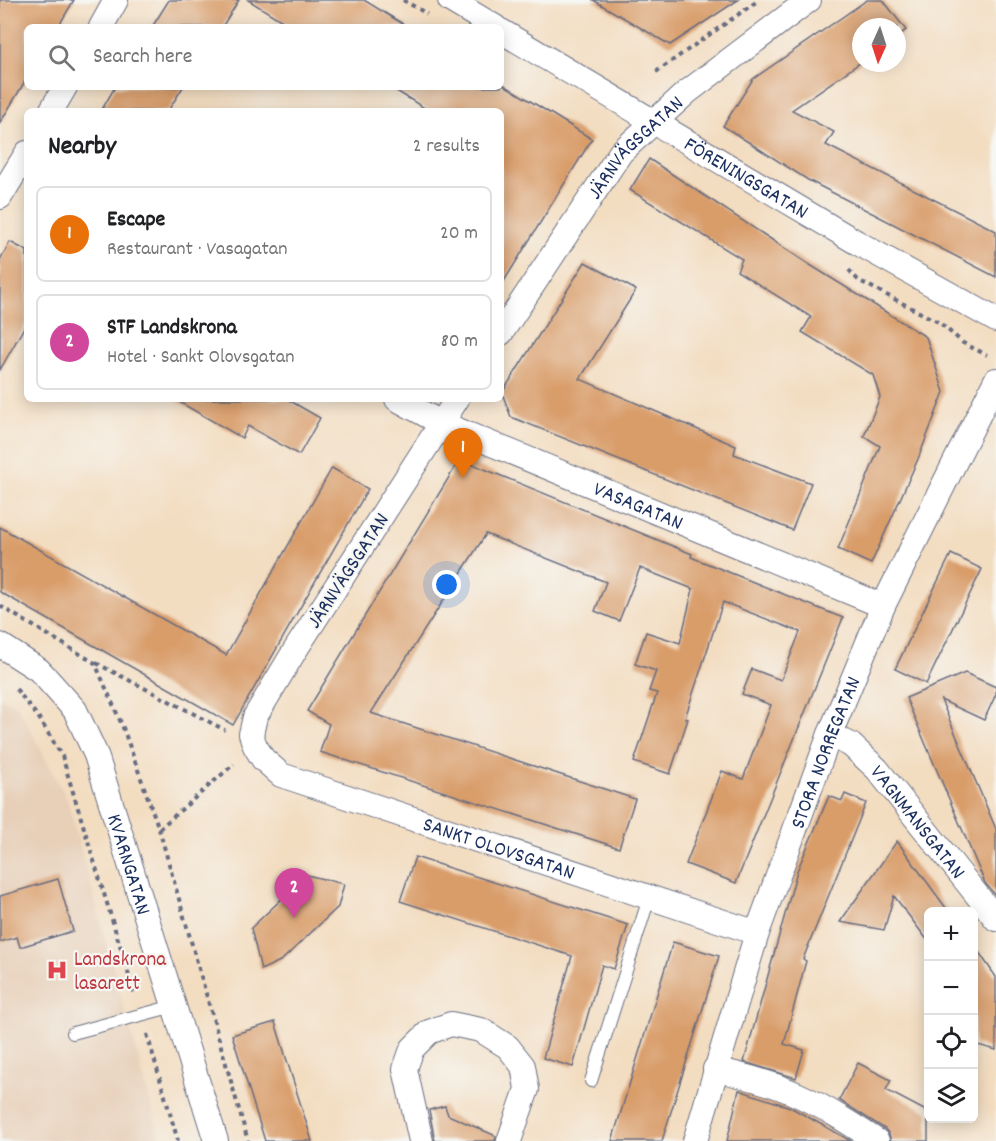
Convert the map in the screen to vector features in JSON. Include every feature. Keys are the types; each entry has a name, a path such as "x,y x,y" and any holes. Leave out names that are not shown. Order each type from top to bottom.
{"street":[{"path":"102,24 116,0"},
{"path":"450,0 490,24"},
{"name":"JÄRNVÄGSGATAN","path":"504,328 621,152 686,93 809,0"},
{"name":"FÖRENINGSGATAN","path":"504,33 856,242 996,320"},
{"path":"53,108 64,90"},
{"path":"9,188 24,159"},
{"name":"STORA NORREGATAN","path":"696,1141 715,1069 757,933 830,734 883,606 996,380"},
{"name":"VASAGATAN","path":"402,402 441,423 883,606"},
{"name":"JÄRNVÄGSGATAN","path":"255,746 252,734 255,717 294,652 455,402"},
{"name":"KVARNGATAN","path":"0,645 39,670 75,710 96,755 216,1141"},
{"name":"VAGNMANSGATAN","path":"830,734 851,745 877,768 996,919"},
{"name":"SANKT OLOVSGATAN","path":"255,746 263,759 281,775 757,933"},
{"path":"421,1141 405,1069 412,1049 429,1032 452,1024 481,1030 508,1047 523,1066 527,1089 509,1141"},
{"path":"715,1069 756,1079 795,1094 842,1118 877,1141"}],"lane":[{"path":"591,1081 649,898"},
{"path":"73,1033 174,1006"}],"path":[{"path":"656,72 759,0"},
{"path":"95,663 255,746 159,829"},
{"path":"8,684 15,689 39,718 62,756 178,1141"}],"shaded area":[{"name":"Landskrona lasarett","path":"0,697 18,707 67,799 161,1141 0,1141"}],"building":[{"path":"0,0 74,0 60,24 24,24 24,83 0,123"},
{"path":"169,0 239,0 224,24 154,24"},
{"path":"248,0 364,0 403,24 287,24"},
{"path":"593,0 738,0 670,45"},
{"path":"867,0 883,0 897,18 852,18 852,68 792,110 834,132 826,145 996,231 996,277 808,180 723,126 753,79"},
{"path":"504,85 592,139 504,281 504,108 424,108 395,90 504,90"},
{"path":"113,90 181,90 170,108 103,108"},
{"path":"649,159 807,263 926,337 944,392 918,459 871,564 838,549 880,446 864,436 880,397 873,375 802,332 811,317 737,271 742,259 630,190"},
{"path":"10,242 24,249 24,327 0,370 0,260"},
{"path":"585,262 636,290 580,379 736,446 734,454 811,483 792,530 511,417 504,398 504,390"},
{"path":"179,402 292,402 320,418 299,455 248,426 242,438"},
{"path":"460,459 692,554 691,557 843,618 736,883 686,864 722,771 743,779 771,705 742,694 752,669 781,680 800,632 723,602 685,718 688,719 670,774 634,762 657,693 649,691 656,671 635,664 646,632 680,643 693,589 640,568 619,621 595,611 606,582 486,534 371,713 635,799 619,848 320,752 329,724 307,711"},
{"path":"332,468 368,489 233,725 0,592 0,527 226,655"},
{"path":"951,554 982,569 926,684 895,669"},
{"path":"965,673 996,687 996,694 984,720 941,700 996,829 996,896 985,883 906,698"},
{"path":"845,794 866,803 803,959 806,961 784,1044 804,1050 796,1078 744,1062 797,871 829,796 842,801"},
{"path":"897,841 945,907 924,907 924,936 894,896 884,930 840,922"},
{"path":"415,857 628,925 614,969 602,965 573,1067 543,1058 572,956 400,901"},
{"path":"307,875 344,884 338,907 282,960 261,970 251,928"},
{"path":"58,879 73,931 20,947 17,937 0,942 0,896"},
{"path":"673,942 719,956 662,1141 612,1141"},
{"path":"978,951 996,977 996,1050 978,1045"},
{"path":"275,1022 312,1141 265,1141 232,1035"},
{"path":"858,1063 891,1080 886,1090 924,1110 924,1123 928,1123 928,1141 891,1141 885,1129 839,1100"},
{"path":"739,1090 790,1107 851,1141 727,1141"},
{"path":"445,1106 448,1115 496,1136 495,1141 435,1141 429,1110"}],"place":[{"name":"Escape","path":"463,478"},
{"name":"STF Landskrona","path":"294,918"},
{"name":"Landskrona lasarett","path":"57,970"}]}
